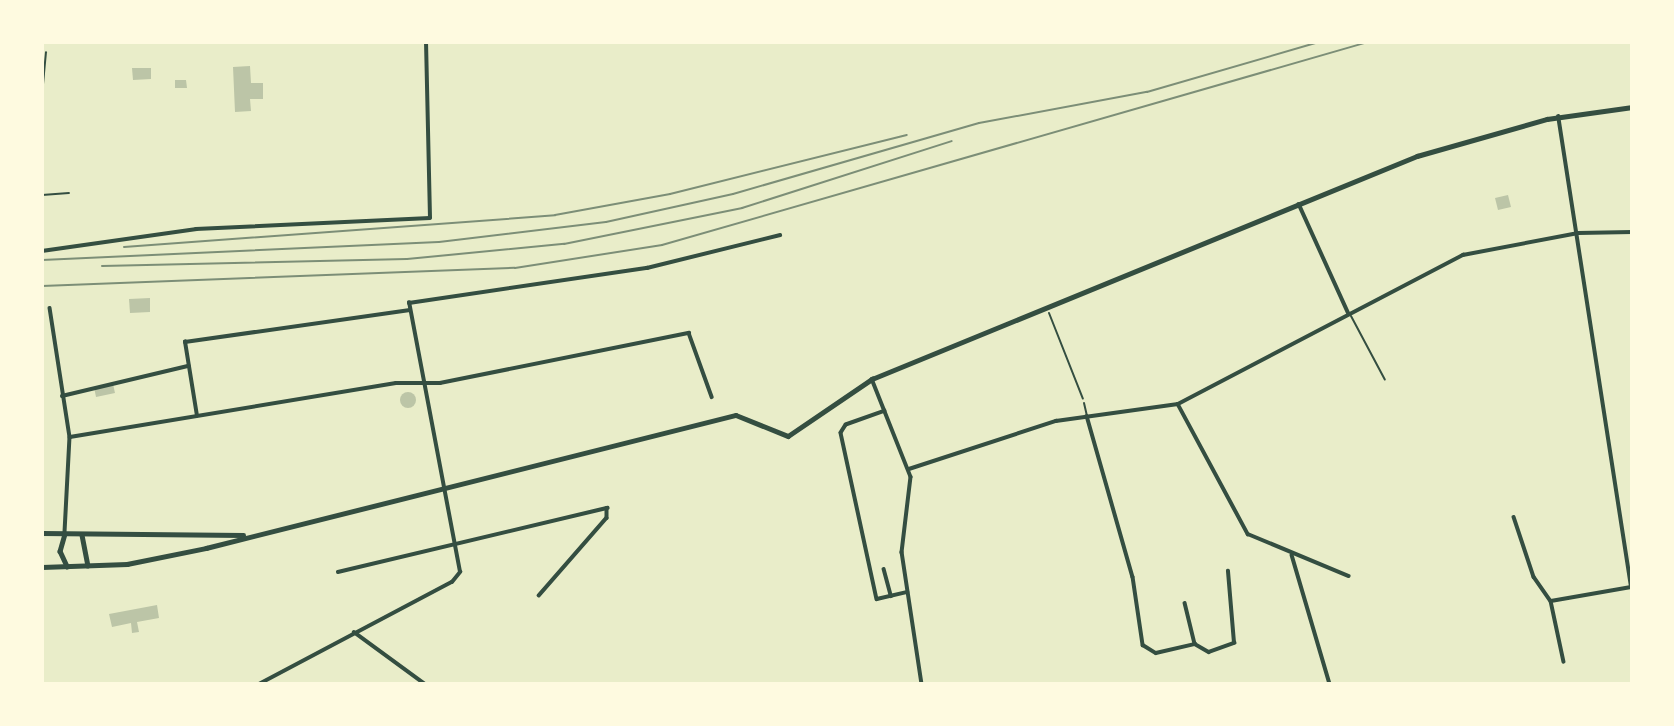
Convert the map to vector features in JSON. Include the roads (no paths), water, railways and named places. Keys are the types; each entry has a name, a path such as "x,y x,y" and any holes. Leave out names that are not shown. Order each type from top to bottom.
{"street":[{"path":"42,251 196,229 430,218 426,42"},
{"path":"42,567 145,561 736,415 788,436 872,379 1439,148 1558,117 1632,107"},
{"path":"1551,601 1631,587 1558,117"},
{"path":"1299,204 1348,312"},
{"path":"909,469 974,444 1087,416 1178,404 1348,312 1463,255 1578,233 1632,232"},
{"path":"259,684 456,579 457,544 409,303 648,268 780,235"},
{"path":"50,308 61,396 70,437 65,534 60,551 67,566"},
{"path":"197,416 185,342 410,310"},
{"path":"70,437 424,383 689,333 712,397"},
{"path":"61,396 188,366"},
{"path":"872,379 909,469 902,552 922,684"},
{"path":"1178,404 1245,531 1292,555 1349,576"},
{"path":"885,411 846,425 841,433 877,599 907,592"},
{"path":"1087,416 1133,578 1139,640 1156,653 1195,644"},
{"path":"338,572 607,508 607,518 540,596"},
{"path":"1514,517 1534,577 1551,601 1564,662"},
{"path":"42,533 254,535"},
{"path":"82,535 88,565"},
{"path":"1292,555 1329,684"},
{"path":"884,569 891,596"},
{"path":"1185,603 1195,644 1205,652 1234,643 1228,571"},
{"path":"354,632 425,684"}],"lane":[{"path":"42,195 69,193"},
{"path":"1348,312 1385,380"},
{"path":"1084,403 1087,416"}],"railway":[{"path":"42,260 439,242 606,222 733,194 979,123 1147,92 1319,42"},
{"path":"42,286 515,268 662,245 1368,42"},
{"path":"124,247 555,215 670,194 907,135"},
{"path":"102,266 407,259 564,244 742,208 952,141"}]}
